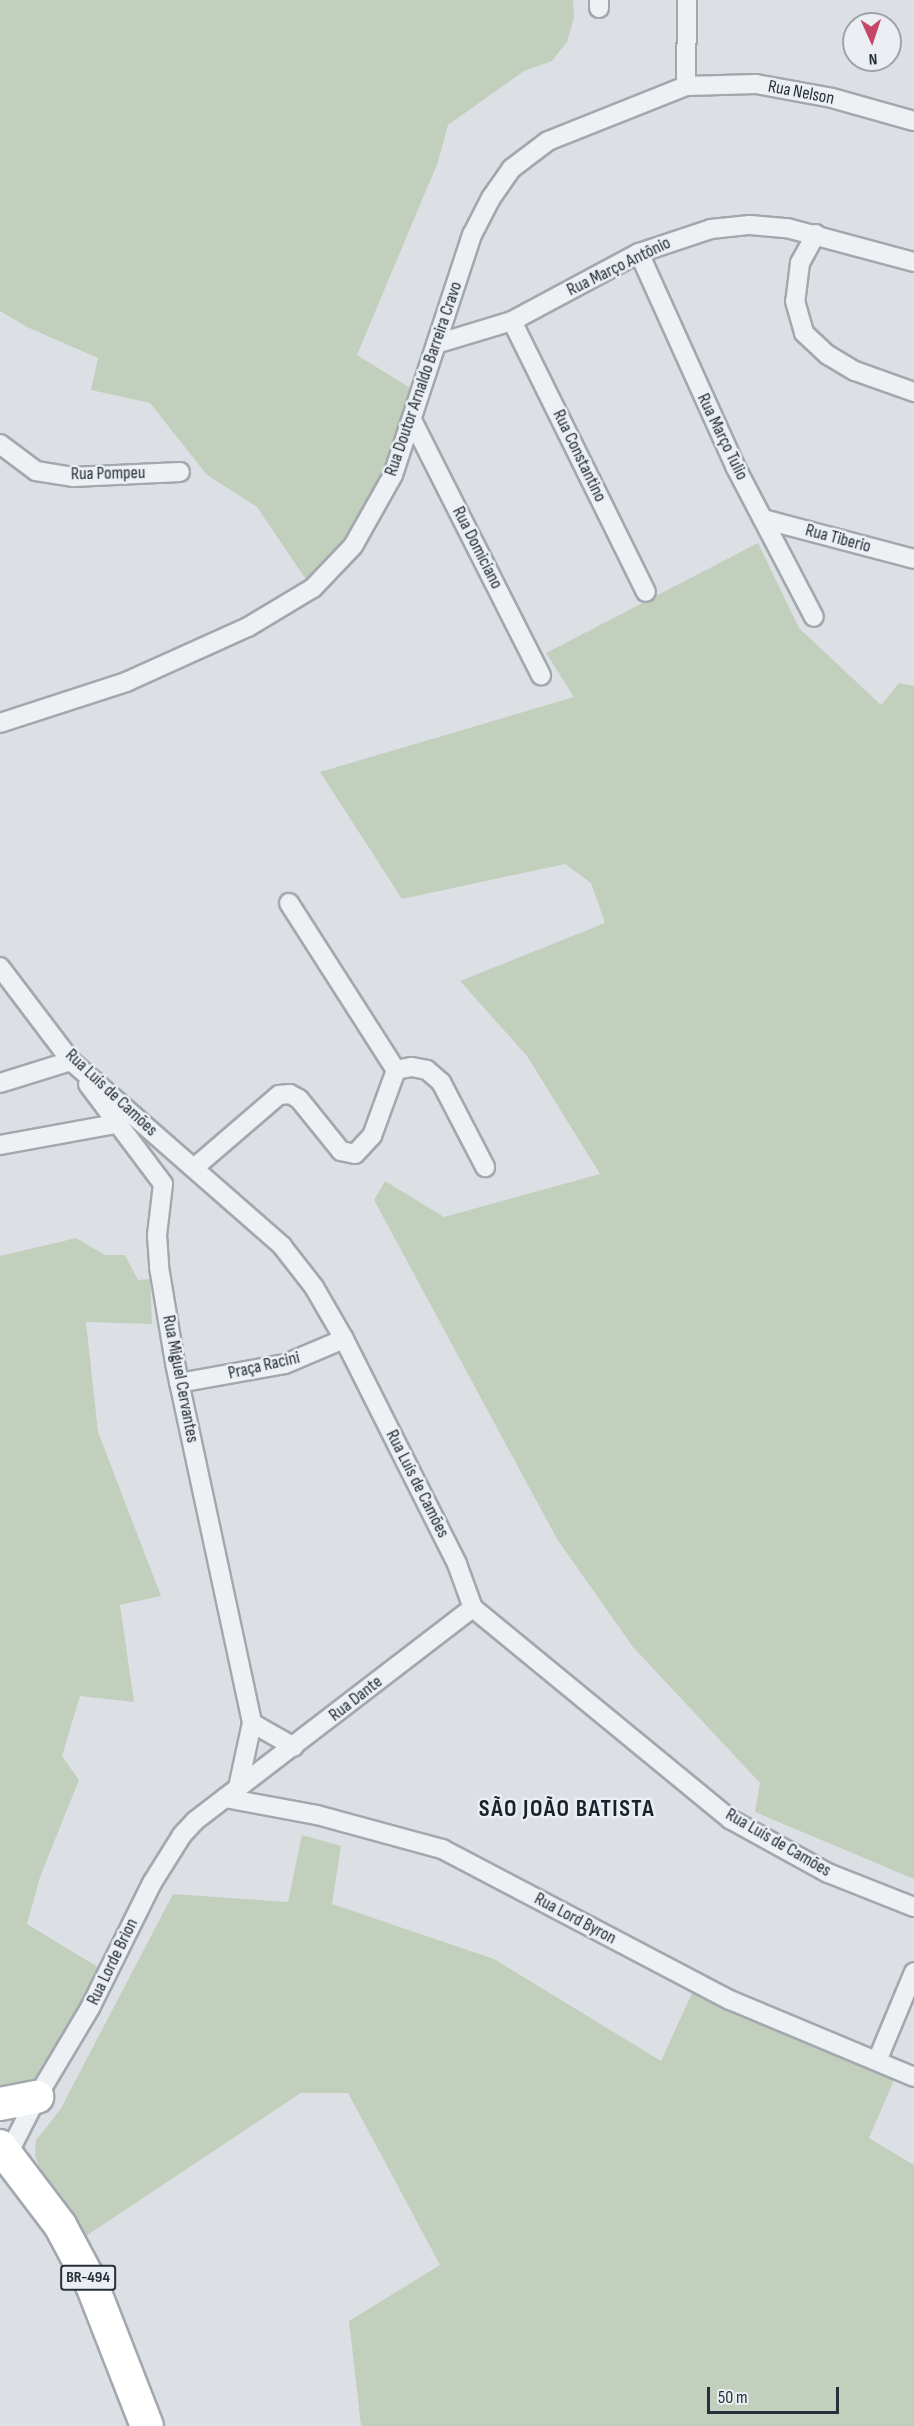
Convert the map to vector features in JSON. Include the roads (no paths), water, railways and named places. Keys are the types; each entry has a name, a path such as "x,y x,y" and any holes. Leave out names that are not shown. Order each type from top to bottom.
{"highway":[{"path":"0,2104 37,2097"},
{"name":"BR-494","path":"4,2150 60,2225 92,2285 147,2426"}],"street":[{"path":"686,86 687,0"},
{"name":"Rua Nelson","path":"686,86 756,84 832,98 914,121"},
{"name":"Rua Doutor Arnaldo Barreira Cravo","path":"0,723 126,682 248,627 313,588 353,546 393,475 413,422 472,236 511,169 548,141 686,86"},
{"name":"Rua Março Antônio","path":"436,344 512,321 639,253 711,229 741,226 816,234 914,262"},
{"path":"816,234 800,263 795,301 804,333 828,355 855,371 914,393"},
{"name":"Rua Março Tulio","path":"639,253 698,387 814,617"},
{"name":"Rua Constantino","path":"512,321 646,592"},
{"name":"Rua Domiciano","path":"413,422 542,675"},
{"name":"Rua Pompeu","path":"0,444 36,471"},
{"name":"Rua Pompeu","path":"0,459 36,471 73,477 180,472"},
{"name":"Rua Tiberio","path":"763,519 914,559"},
{"path":"289,903 396,1070"},
{"name":"Rua Luís de Camões","path":"0,967 71,1060 282,1246 314,1287 344,1339 457,1564 473,1608 730,1820 828,1873 914,1907"},
{"path":"0,1083 71,1060"},
{"name":"Rua Miguel Cervantes","path":"71,1060 115,1124 163,1184 156,1235 159,1267 179,1383 252,1723 231,1793"},
{"path":"396,1070 412,1067 427,1070 441,1082 485,1167"},
{"path":"194,1168 279,1095 290,1094 299,1099 341,1151 354,1154 372,1136 396,1070"},
{"path":"0,1145 115,1124"},
{"name":"Praça Racini","path":"179,1383 285,1364 344,1339"},
{"name":"Rua Dante","path":"231,1793 473,1608"},
{"path":"252,1723 294,1747"},
{"name":"Rua Lord Byron","path":"231,1793 442,1849 730,2000 914,2077"},
{"name":"Rua Lorde Brion","path":"4,2150 90,2008 171,1851 195,1821 231,1793"},
{"path":"877,2061 914,1972"}],"district":[{"name":"SÃO JOÃO BATISTA","path":"567,1809"}]}
